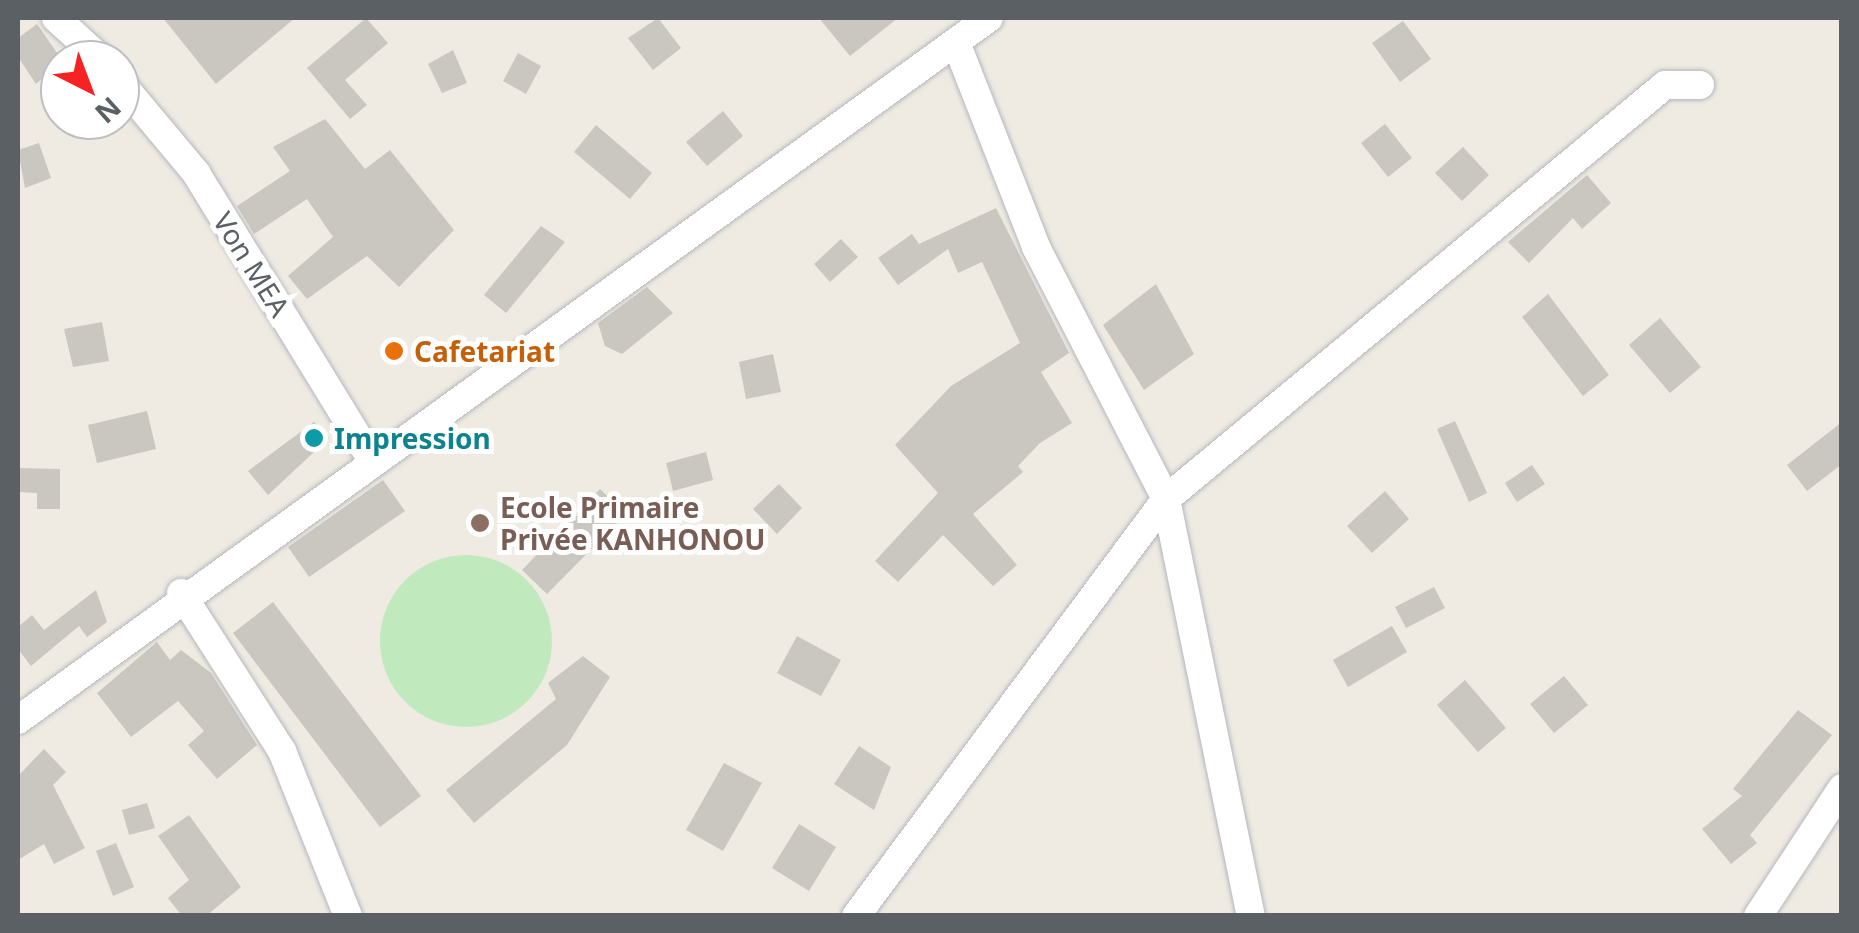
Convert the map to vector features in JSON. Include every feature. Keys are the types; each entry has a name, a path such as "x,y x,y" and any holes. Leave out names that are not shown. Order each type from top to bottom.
{"street":[{"path":"56,18 80,40"},
{"path":"18,719 181,593 990,18"},
{"path":"957,45 1036,247 1166,499 1252,916"},
{"path":"856,916 1166,499 1665,85 1700,85"},
{"name":"Von MEA","path":"140,106 196,173 370,457"},
{"path":"181,593 282,751 348,916"},
{"path":"1758,916 1842,788"}],"green space":[{"path":"466,555 499,562 527,580 545,608 552,641 545,674 527,702 499,720 466,727 433,720 405,702 387,674 380,641 387,608 405,580 433,562"}],"building":[{"path":"163,18 295,18 216,84"},
{"path":"366,18 388,43 345,80 367,105 350,119 307,68"},
{"path":"658,18 681,48 653,70 628,38"},
{"path":"819,18 898,18 850,56"},
{"path":"1403,21 1431,59 1400,82 1372,43"},
{"path":"37,24 48,40 40,40 40,80 36,84 18,57 18,38"},
{"path":"453,50 467,83 442,93 428,64"},
{"path":"518,53 541,66 526,94 503,81"},
{"path":"723,111 743,136 707,166 686,142"},
{"path":"325,119 365,169 390,150 454,230 399,287 367,256 307,299 288,276 333,237 307,199 254,234 237,206 290,171 273,147"},
{"path":"1385,124 1412,158 1388,177 1361,143"},
{"path":"596,125 652,173 630,199 574,152"},
{"path":"39,143 51,178 25,188 18,150"},
{"path":"1463,147 1489,175 1462,201 1435,173"},
{"path":"1587,175 1611,203 1582,229 1573,218 1529,263 1508,242"},
{"path":"996,208 1069,353 1041,372 1072,423 1040,443 1018,466 1023,472 973,514 1017,565 993,586 943,535 898,582 875,561 938,493 895,445 951,386 1020,343 982,262 958,273 948,249 898,285 878,258 912,234 919,244"},
{"path":"541,226 565,242 506,313 484,295"},
{"path":"841,239 858,257 830,282 814,264"},
{"path":"1156,284 1194,354 1144,390 1103,325"},
{"path":"647,287 673,313 622,354 605,346 598,323"},
{"path":"1548,294 1609,375 1583,396 1522,317"},
{"path":"1660,318 1701,367 1670,393 1629,345"},
{"path":"102,322 109,361 73,367 64,329"},
{"path":"773,354 781,392 746,399 739,362"},
{"path":"147,411 156,449 97,463 88,425"},
{"path":"1455,421 1487,493 1469,502 1437,429"},
{"path":"314,422 329,438 268,495 248,471"},
{"path":"1842,422 1842,464 1807,491 1787,465"},
{"path":"706,452 713,480 673,491 666,463"},
{"path":"1532,465 1545,484 1517,502 1505,483"},
{"path":"18,468 60,469 60,509 37,509 37,493 18,492"},
{"path":"383,480 405,511 309,577 288,547"},
{"path":"779,484 802,508 777,534 753,509"},
{"path":"600,489 626,514 547,594 522,570"},
{"path":"1385,491 1409,519 1372,553 1347,526"},
{"path":"1434,587 1445,608 1406,628 1395,607"},
{"path":"96,590 107,622 87,637 79,626 31,666 18,649 18,627 32,615 44,630"},
{"path":"273,602 421,796 380,827 233,633"},
{"path":"1392,626 1407,652 1348,687 1333,660"},
{"path":"797,636 841,660 821,696 777,673"},
{"path":"157,642 170,660 181,650 211,673 257,745 217,779 188,745 204,731 178,701 131,737 97,693"},
{"path":"583,656 610,677 567,745 474,823 446,790 556,699 548,683"},
{"path":"1564,676 1588,705 1554,733 1530,704"},
{"path":"1465,680 1506,728 1478,752 1437,705"},
{"path":"1798,710 1832,735 1750,835 1757,843 1731,864 1702,829 1742,796 1733,789"},
{"path":"859,746 891,767 874,810 834,784"},
{"path":"44,749 66,772 53,785 85,848 54,864 44,844 18,860 18,776"},
{"path":"724,763 762,783 723,851 686,830"},
{"path":"147,803 155,828 129,835 122,810"},
{"path":"189,815 241,887 206,916 182,916 168,898 189,880 158,836"},
{"path":"799,824 836,847 809,891 772,868"},
{"path":"116,843 134,887 113,896 96,851"}],"place":[{"name":"Cafetariat","path":"394,351"},
{"name":"Impression","path":"314,438"},
{"name":"Ecole Primaire Privée KANHONOU","path":"480,523"}]}
